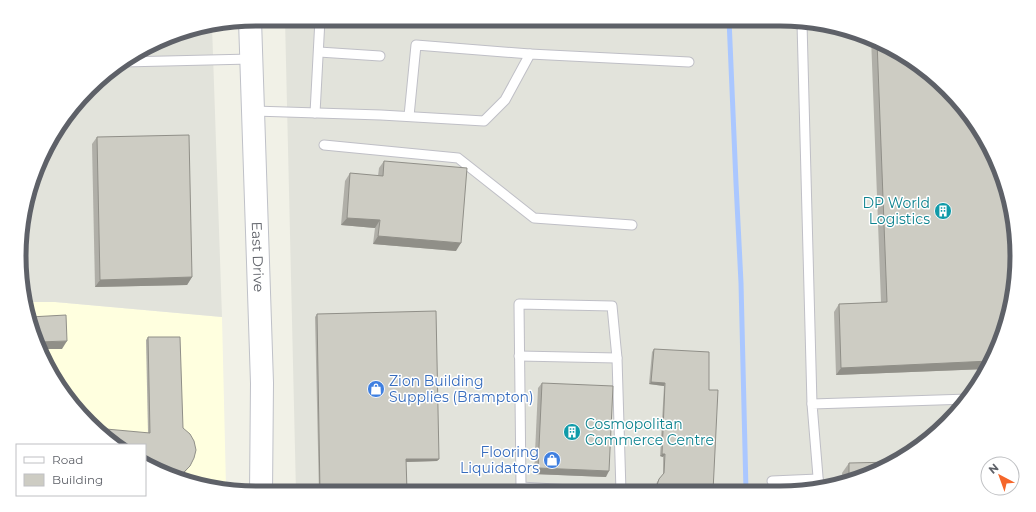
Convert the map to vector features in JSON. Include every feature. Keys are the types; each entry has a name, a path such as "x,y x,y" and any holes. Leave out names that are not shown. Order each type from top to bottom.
{"street":[{"name":"East Drive","path":"250,26 262,383 261,486"}],"lane":[{"path":"315,112 320,26"},
{"path":"802,27 812,404 818,483"},
{"path":"409,116 416,45 530,54 689,62"},
{"path":"319,52 380,56"},
{"path":"253,111 409,116 484,121 505,100 530,54"},
{"path":"133,62 251,59"},
{"path":"324,145 458,158 534,218 632,225"},
{"path":"521,486 519,304 612,306 617,358 621,486"},
{"path":"519,356 617,358"},
{"path":"812,404 960,399"},
{"path":"772,481 818,479"}],"shaded area":[{"path":"285,26 795,26 825,30 840,34 854,38 882,50 908,65 932,83 950,101 996,334 979,371 953,408 932,429 895,455 854,474 825,482 795,486 296,486"},
{"path":"212,30 222,317 55,302 30,302 26,271 26,241 30,211 38,182 57,141 83,104 93,93 128,65 154,50 182,38"},
{"path":"30,302 55,302 222,317 226,484 211,482 182,474 157,463 146,446 146,444 116,438 93,419 83,408 65,384 50,358 38,330"}],"building":[{"name":"DP World Logistics","path":"877,48 908,65 932,83 953,104 971,128 986,154 998,182 1006,211 1010,241 1010,271 1006,301 998,330 984,361 841,368 839,304 887,302"},
{"path":"189,135 192,277 100,280 97,137"},
{"path":"384,161 467,168 461,243 378,236 380,220 347,218 350,173 383,176"},
{"name":"Zion Building Supplies (Brampton)","path":"436,311 439,459 406,459 407,486 320,486 317,314"},
{"path":"66,315 67,341 43,342 34,317"},
{"path":"148,337 180,337 183,428 190,434 194,441 196,450 190,466 181,474 154,462 146,458 146,444 124,444 104,429 150,433"},
{"path":"654,349 709,352 709,390 718,390 713,486 657,486 659,479 664,473 665,454 662,454 665,383 651,382"},
{"name":"Cosmopolitan Commerce Centre","path":"542,383 613,386 609,471 538,468"},
{"path":"881,462 849,475 849,463"}],"waterway":[{"path":"729,26 741,283 746,486"}],"place":[{"name":"DP World Logistics","path":"943,211"},
{"name":"Zion Building Supplies (Brampton)","path":"376,389"},
{"name":"Cosmopolitan Commerce Centre","path":"572,432"},
{"name":"Flooring Liquidators","path":"552,460"}]}
